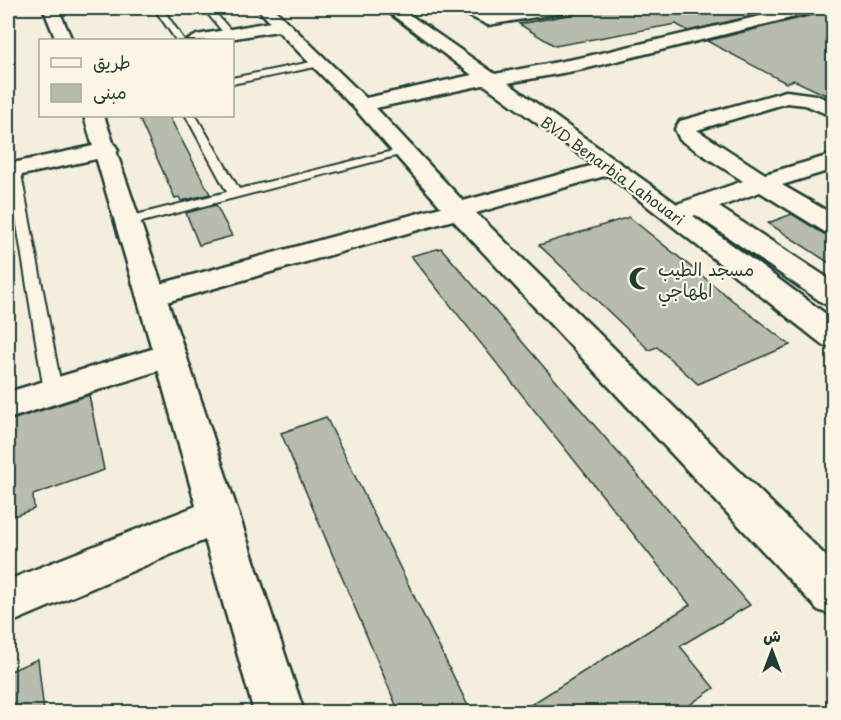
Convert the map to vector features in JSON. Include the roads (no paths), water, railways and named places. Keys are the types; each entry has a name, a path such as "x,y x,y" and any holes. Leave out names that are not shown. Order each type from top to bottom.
{"street":[{"path":"51,8 64,39"},
{"path":"393,10 422,8"},
{"path":"461,8 480,18 493,20 561,8"},
{"path":"362,105 584,63 813,8"},
{"name":"BVD Benarbia Lahouari","path":"393,10 487,80 612,167 834,337"},
{"path":"204,39 230,35 273,16 362,105 458,210 834,596"},
{"path":"834,111 809,99 786,97 688,126 686,129 688,135 834,226"},
{"path":"94,117 107,150 279,712"},
{"path":"11,170 107,150"},
{"path":"673,214 834,161"},
{"path":"152,296 612,167"},
{"path":"699,205 834,296"},
{"path":"8,405 170,355"},
{"path":"8,602 219,515"}],"lane":[{"path":"158,8 179,39"},
{"path":"207,8 230,35"},
{"path":"234,81 321,63"},
{"path":"192,117 235,194"},
{"path":"129,221 405,152"},
{"path":"11,170 53,391"}],"place":[{"name":"مسجد الطيب المهاجي","path":"640,278"}]}
